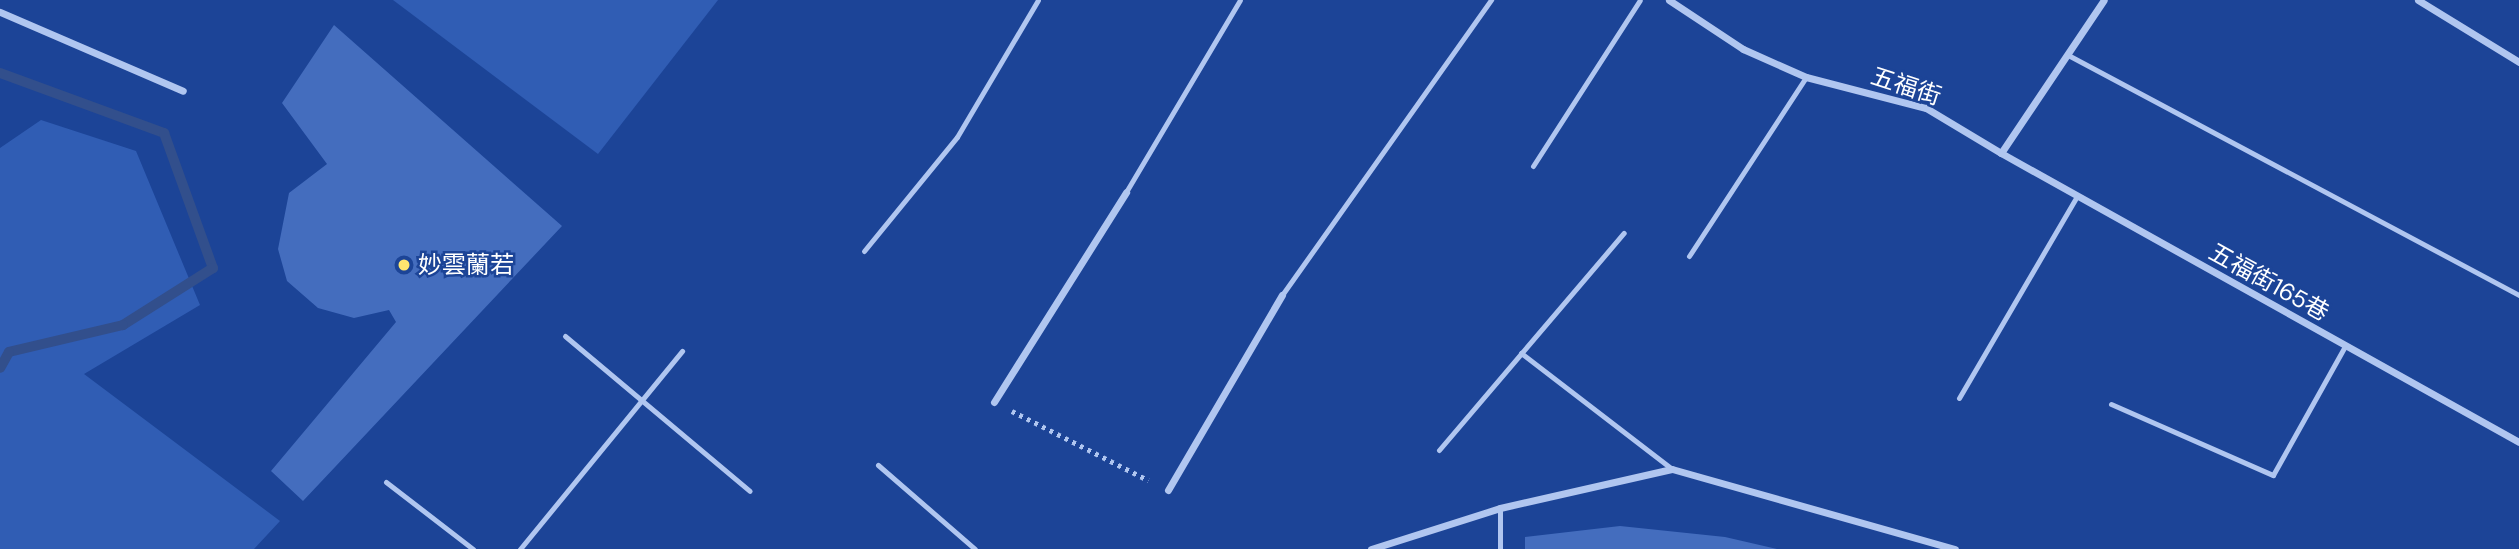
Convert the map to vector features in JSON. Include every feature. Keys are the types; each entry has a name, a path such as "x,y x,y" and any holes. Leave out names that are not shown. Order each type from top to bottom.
{"street":[{"name":"五福街","path":"1669,0 1743,49 1806,77 1926,108 2001,153"},
{"path":"2001,153 2104,0"},
{"path":"2418,0 2519,62"},
{"path":"0,12 183,91"},
{"name":"五福街165巷","path":"2001,153 2076,198 2519,442"},
{"path":"994,402 1126,192"},
{"path":"1168,490 1282,295"},
{"path":"1371,549 1500,508 1672,469 1955,549"}],"lane":[{"path":"864,251 957,137 1038,0"},
{"path":"1126,192 1240,0"},
{"path":"1282,295 1492,0"},
{"path":"1532,166 1640,0"},
{"path":"2068,55 2519,295"},
{"path":"1689,256 1806,77"},
{"path":"1959,398 2076,198"},
{"path":"1439,450 1623,233"},
{"path":"565,336 643,398 750,491"},
{"path":"2111,404 2273,475 2345,346"},
{"path":"520,549 682,351"},
{"path":"1521,353 1672,469"},
{"path":"878,465 975,549"},
{"path":"386,482 473,549"},
{"path":"1500,508 1500,549"}],"path":[{"path":"994,402 1168,490"}],"shaded area":[{"path":"393,0 718,0 598,154"},
{"path":"41,120 136,151 200,305 84,374 280,521 254,549 0,549 0,148"}],"building":[{"name":"妙雲蘭若","path":"334,25 562,226 303,501 271,471 396,322 389,310 354,318 318,308 287,281 278,249 289,193 327,164 282,103"},
{"path":"1620,526 1725,537 1777,549 1525,549 1525,537"}],"waterway":[{"path":"0,73 164,133 213,268 123,325 9,352 0,368"}],"place":[{"name":"妙雲蘭若","path":"404,265"}]}
